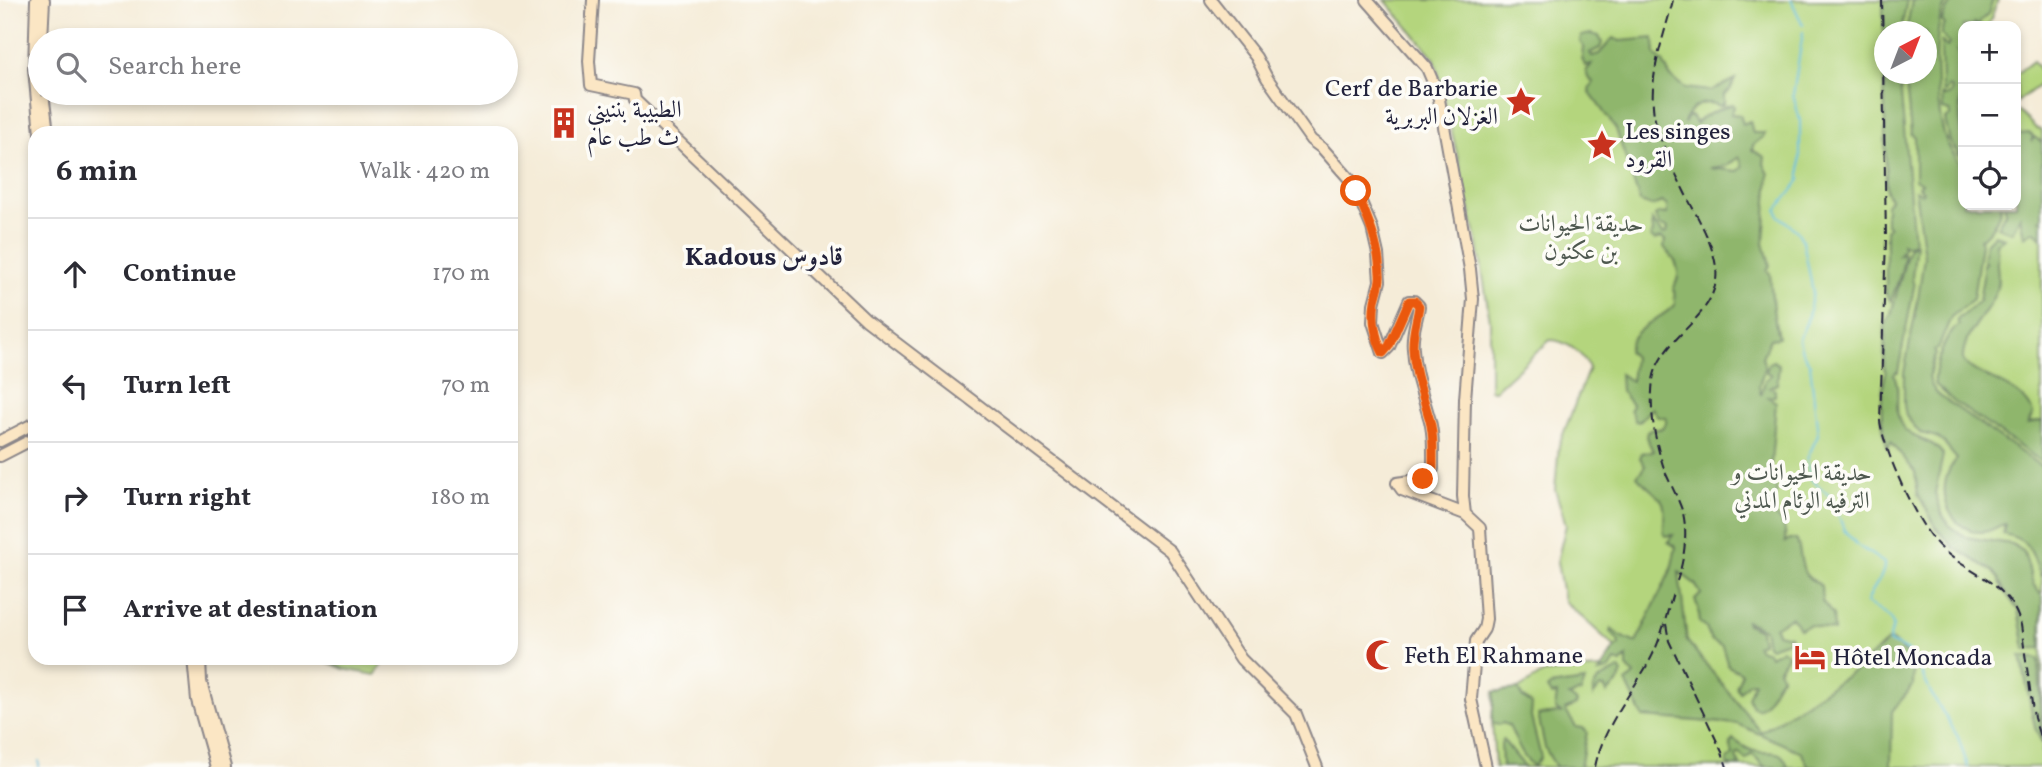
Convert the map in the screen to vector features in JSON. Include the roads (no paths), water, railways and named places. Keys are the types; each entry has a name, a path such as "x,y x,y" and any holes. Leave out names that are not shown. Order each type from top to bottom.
{"street":[{"path":"35,28 36,0"},
{"path":"43,28 44,0"},
{"path":"593,0 589,61 591,85 634,94 635,100 742,200 852,309 972,403 1170,551 1241,659 1296,714 1317,767"},
{"path":"1211,0 1256,57 1266,78 1311,140 1323,149 1353,183 1372,228 1378,254 1380,281 1373,322 1383,353 1389,346 1409,301 1415,301 1419,306 1413,331 1413,349 1420,394 1433,433 1433,469 1423,479 1397,483 1402,489 1465,514 1480,528 1486,619 1484,629 1476,641 1471,699 1486,767"},
{"path":"1367,0 1431,74 1438,94 1473,299 1465,399 1465,514"},
{"path":"37,105 39,126"},
{"path":"44,105 47,126"},
{"path":"0,441 28,427"},
{"path":"0,456 28,442"},
{"path":"194,665 197,699 216,767"},
{"path":"200,665 201,682 226,767"}],"waterway":[{"path":"1791,0 1803,25"},
{"path":"1803,32 1793,95 1800,120 1800,180 1777,210 1779,216 1797,231 1803,241 1813,292 1807,321 1799,339 1802,352 1810,364 1818,435 1807,459 1810,478 1832,498 1844,530 1857,545 1884,563 1882,574 1867,603 1890,618 1893,625 1889,642 1907,650 1915,659 1931,693 1958,737 1968,767"},
{"path":"39,761 39,767"}],"railway":[{"path":"1673,0 1655,71 1654,115 1670,162 1707,237 1716,267 1715,284 1710,299 1701,313 1667,350 1658,364 1653,380 1652,415 1656,439 1684,521 1685,547 1677,581"},
{"path":"1882,0 1886,239 1880,421 1903,487 1930,536 1951,556 1997,588 2015,609 2021,625 2034,718 2042,743"},
{"path":"1595,767 1604,738 1654,652 1673,593"},
{"path":"1666,624 1669,641 1727,767"}],"place":[{"name":"Cerf de Barbarie الغزلان البربرية","path":"1521,102"},
{"name":"الطبيبة بننيني ث طب عام","path":"564,123"},
{"name":"Les singes القرود","path":"1602,145"},
{"name":"Feth El Rahmane","path":"1381,655"},
{"name":"Hôtel Moncada","path":"1810,657"}],"district":[{"name":"Kadous قادوس","path":"764,256"}],"park label":[{"name":"حديقة الحيوانات بن عكنون","path":"1581,237"},
{"name":"حديقة الحيوانات و الترفيه الوئام المدني","path":"1802,486"}]}
